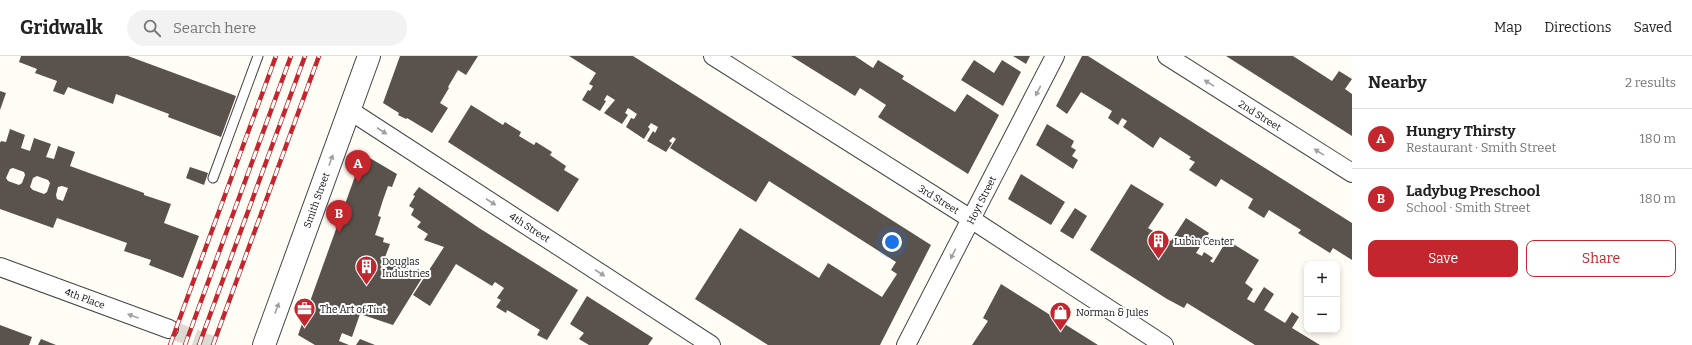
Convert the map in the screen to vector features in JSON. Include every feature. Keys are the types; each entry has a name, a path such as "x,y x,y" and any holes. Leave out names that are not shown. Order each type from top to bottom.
{"street":[{"name":"Smith Street","path":"264,345 369,56"},
{"name":"3rd Street","path":"713,56 971,219 1164,345"},
{"name":"Hoyt Street","path":"906,345 1056,56"},
{"name":"2nd Street","path":"1167,56 1352,173"},
{"name":"4th Street","path":"349,110 711,345"},
{"name":"4th Place","path":"0,267 169,329"}],"lane":[{"path":"213,178 258,56"}],"building":[{"path":"21,56 128,56 236,96 221,137 168,117 169,114 116,94 113,104 68,87 64,95 53,91 57,81 35,73 37,69 19,62"},
{"path":"400,56 478,56 466,75 458,70 440,103 448,108 432,133 407,118 406,119 398,115 399,113 383,103"},
{"path":"569,56 633,56 931,245 880,345 768,345 695,299 740,228 819,278 828,263 882,297 897,274 891,270 896,262 769,181 756,202 670,148 676,139 673,137 669,141 672,143 666,152 647,141 653,131 655,133 658,127 651,123 648,127 650,129 644,139 626,127 631,118 634,119 637,114 628,108 625,113 628,115 622,124 604,113 615,100 607,95 604,100 606,101 600,111 582,100 588,90 590,91 593,86 589,84 596,73"},
{"path":"791,56 855,56 873,68 878,60 904,76 902,79 955,112 967,94 999,115 968,174 878,117 886,105 860,88 855,96"},
{"path":"1013,56 1030,56 1026,64"},
{"path":"1082,56 1088,56 1352,223 1352,260 1333,248 1330,253 1298,233 1301,230 1269,210 1264,218 1248,208 1253,199 1221,179 1216,187 1189,170 1195,162 1189,159 1191,157 1160,137 1153,148 1123,127 1127,121 1122,118 1118,125 1108,118 1112,111 1081,92 1067,114 1056,106"},
{"path":"1226,56 1293,56 1332,81 1339,71 1352,79 1345,89 1352,94 1352,136"},
{"path":"974,60 994,73 1002,60 1021,72 1003,106 961,80"},
{"path":"0,91 6,93 0,110"},
{"path":"471,105 503,125 505,122 521,132 519,136 534,145 536,142 552,152 550,155 566,166 564,170 579,179 558,212 448,142"},
{"path":"1047,124 1074,141 1071,147 1076,150 1072,156 1078,160 1073,169 1036,145"},
{"path":"10,129 25,135 21,148 30,151 34,138 51,144 46,157 54,159 58,146 75,152 70,166 171,204 164,223 199,236 183,278 149,265 151,260 124,251 127,243 57,218 53,228 0,209 0,143 1,141 6,142","holes":["13,168 24,172 25,175 22,183 19,185 8,181 6,178 10,169","37,176 48,180 50,183 47,192 44,194 33,190 30,187 33,178","62,186 68,188 63,201 57,199 56,195 58,187"]},
{"path":"363,154 397,174 392,187 388,186 378,216 381,217 375,235 384,238 383,242 390,244 384,260 421,273 420,277 422,278 393,325 360,314 352,337 342,333 339,341 349,345 315,345 298,335"},
{"path":"190,167 208,173 204,185 186,178"},
{"path":"1021,174 1065,202 1051,225 1008,199"},
{"path":"1131,184 1164,204 1148,228 1171,241 1186,218 1209,233 1196,253 1202,256 1204,252 1213,258 1210,261 1213,263 1227,240 1259,260 1245,283 1253,289 1247,299 1254,303 1264,287 1274,294 1264,310 1285,323 1292,312 1299,317 1292,328 1320,345 1255,345 1187,303 1184,308 1167,299 1090,250"},
{"path":"419,187 479,228 578,290 547,340 537,335 540,330 507,310 506,313 496,307 501,300 497,298 504,288 495,282 492,286 456,264 430,306 413,295 444,247 424,240 428,234 417,227 421,222 411,215 414,209 409,206 415,196 413,195"},
{"path":"1075,208 1087,216 1073,239 1060,231"},
{"path":"1001,284 1098,345 972,345 988,321 983,318"},
{"path":"587,296 653,338 648,345 589,345 579,339 584,333 570,324"},
{"path":"0,325 32,337 29,345 0,345"},
{"path":"41,339 56,345 38,345"},
{"path":"360,339 375,345 356,345"}],"tunnel":[{"path":"169,329 213,345"}],"railway":[{"path":"170,345 276,56"},
{"path":"185,345 291,56"},
{"path":"199,345 305,56"},
{"path":"213,345 319,56"}],"place":[{"name":"Hungry Thirsty","path":"358,183"},
{"name":"Ladybug Preschool","path":"339,233"},
{"name":"Lubin Center","path":"1159,260"},
{"name":"Douglas Industries","path":"366,286"},
{"name":"The Art of Tint","path":"305,328"},
{"name":"Norman & Jules","path":"1061,332"}]}
